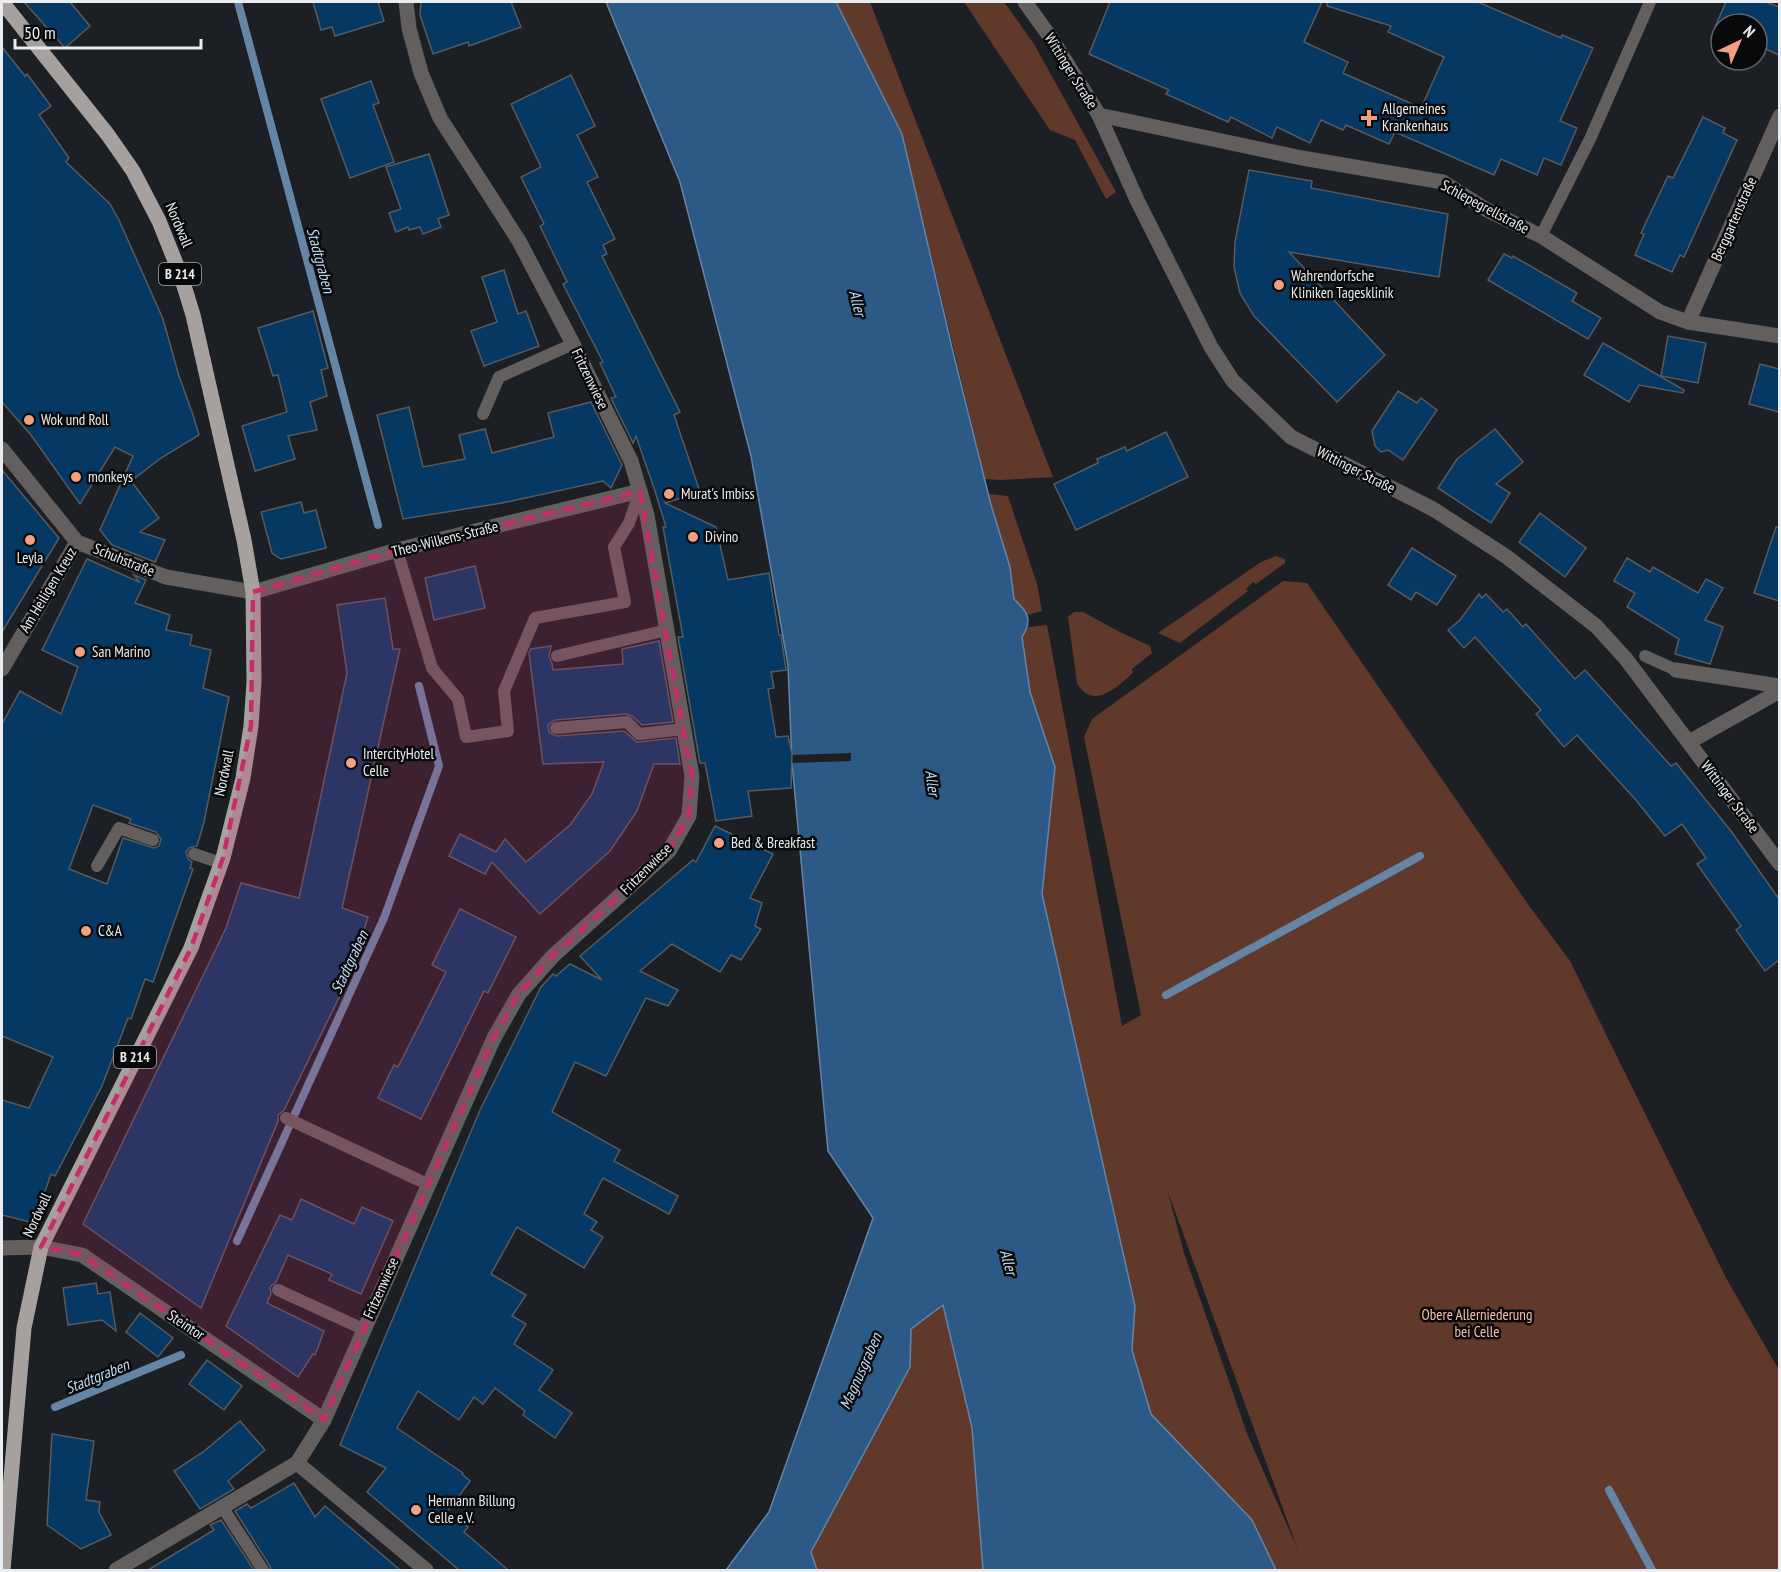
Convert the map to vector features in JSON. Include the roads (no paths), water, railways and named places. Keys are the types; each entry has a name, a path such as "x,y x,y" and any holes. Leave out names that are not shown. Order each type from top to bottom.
{"main road":[{"name":"Nordwall","path":"2,2 108,135 133,171 159,221 181,276 193,315 242,529 253,592 254,681 251,726 243,778 221,863 191,948 41,1247 24,1329 3,1570"}],"street":[{"name":"Fritzenwiese","path":"116,1570 297,1463 324,1420 427,1184 494,1038 519,993 554,956 669,851 689,816 692,776 647,515 631,461 519,241 441,118 421,73 408,28 406,2"},
{"name":"Wittinger Straße","path":"1025,2 1051,38 1099,115 1137,200 1211,347 1233,381 1291,437 1433,509 1507,557 1587,619 1626,659 1779,864"},
{"name":"Schlepegrellstraße","path":"1099,115 1302,158 1443,182 1487,210 1541,236 1660,312 1688,322 1779,336"},
{"name":"Berggartenstraße","path":"1688,322 1779,116"},
{"name":"Schuhstraße","path":"2,449 77,542 166,577 253,592"},
{"name":"Theo-Wilkens-Straße","path":"253,592 397,550 640,491"},
{"name":"Am Heiligen Kreuz","path":"2,669 77,542"},
{"path":"1676,670 1779,686"},
{"path":"1689,742 1779,691"},
{"name":"Steintor","path":"2,1248 41,1247 82,1255 324,1420"},
{"path":"297,1463 426,1570"}],"lane":[{"path":"1541,236 1590,138 1650,2"},
{"path":"483,414 499,376 573,345"},
{"path":"397,550 432,668 458,699 466,737 508,731 504,691 535,618 624,602 614,547 629,523 640,491"},
{"path":"557,656 667,630"},
{"path":"1644,656 1676,670"},
{"path":"556,728 627,722 639,734 684,729"},
{"path":"97,866 119,828 153,840"},
{"path":"194,854 221,863"},
{"path":"286,1118 427,1184"},
{"path":"278,1290 363,1329"},
{"path":"223,1508 263,1570"}],"water":[{"path":"606,2 836,2 902,134 991,505 1010,567 1014,599 1026,612 1028,621 1022,637 1030,692 1055,767 1042,894 1135,1306 1132,1350 1151,1414 1252,1520 1276,1570 983,1570 972,1428 943,1305 911,1329 910,1367 811,1552 817,1570 726,1570 769,1512 873,1218 828,1151 792,763 788,665 751,456 680,182"}],"waterway":[{"name":"Stadtgraben","path":"238,2 378,525"},
{"name":"Stadtgraben","path":"237,1241 384,918 439,766 419,686"},
{"path":"1166,995 1420,856"},
{"name":"Stadtgraben","path":"55,1407 181,1355"},
{"path":"1609,1490 1652,1570"}],"place":[{"name":"Allgemeines Krankenhaus","path":"1369,118"},
{"name":"Wahrendorfsche Kliniken Tagesklinik","path":"1279,285"},
{"name":"Wok und Roll","path":"29,420"},
{"name":"monkeys","path":"76,477"},
{"name":"Murat's Imbiss","path":"669,494"},
{"name":"Divino","path":"693,537"},
{"name":"Leyla","path":"30,540"},
{"name":"San Marino","path":"80,652"},
{"name":"IntercityHotel Celle","path":"351,763"},
{"name":"Bed & Breakfast","path":"719,843"},
{"name":"C&A","path":"86,931"},
{"name":"Hermann Billung Celle e.V.","path":"416,1510"}],"water label":[{"name":"Aller","path":"858,303"},
{"name":"Aller","path":"933,783"},
{"name":"Aller","path":"1009,1262"},
{"name":"Magnusgraben","path":"860,1371"}],"park label":[{"name":"Obere Allerniederung bei Celle","path":"1477,1324"}]}
